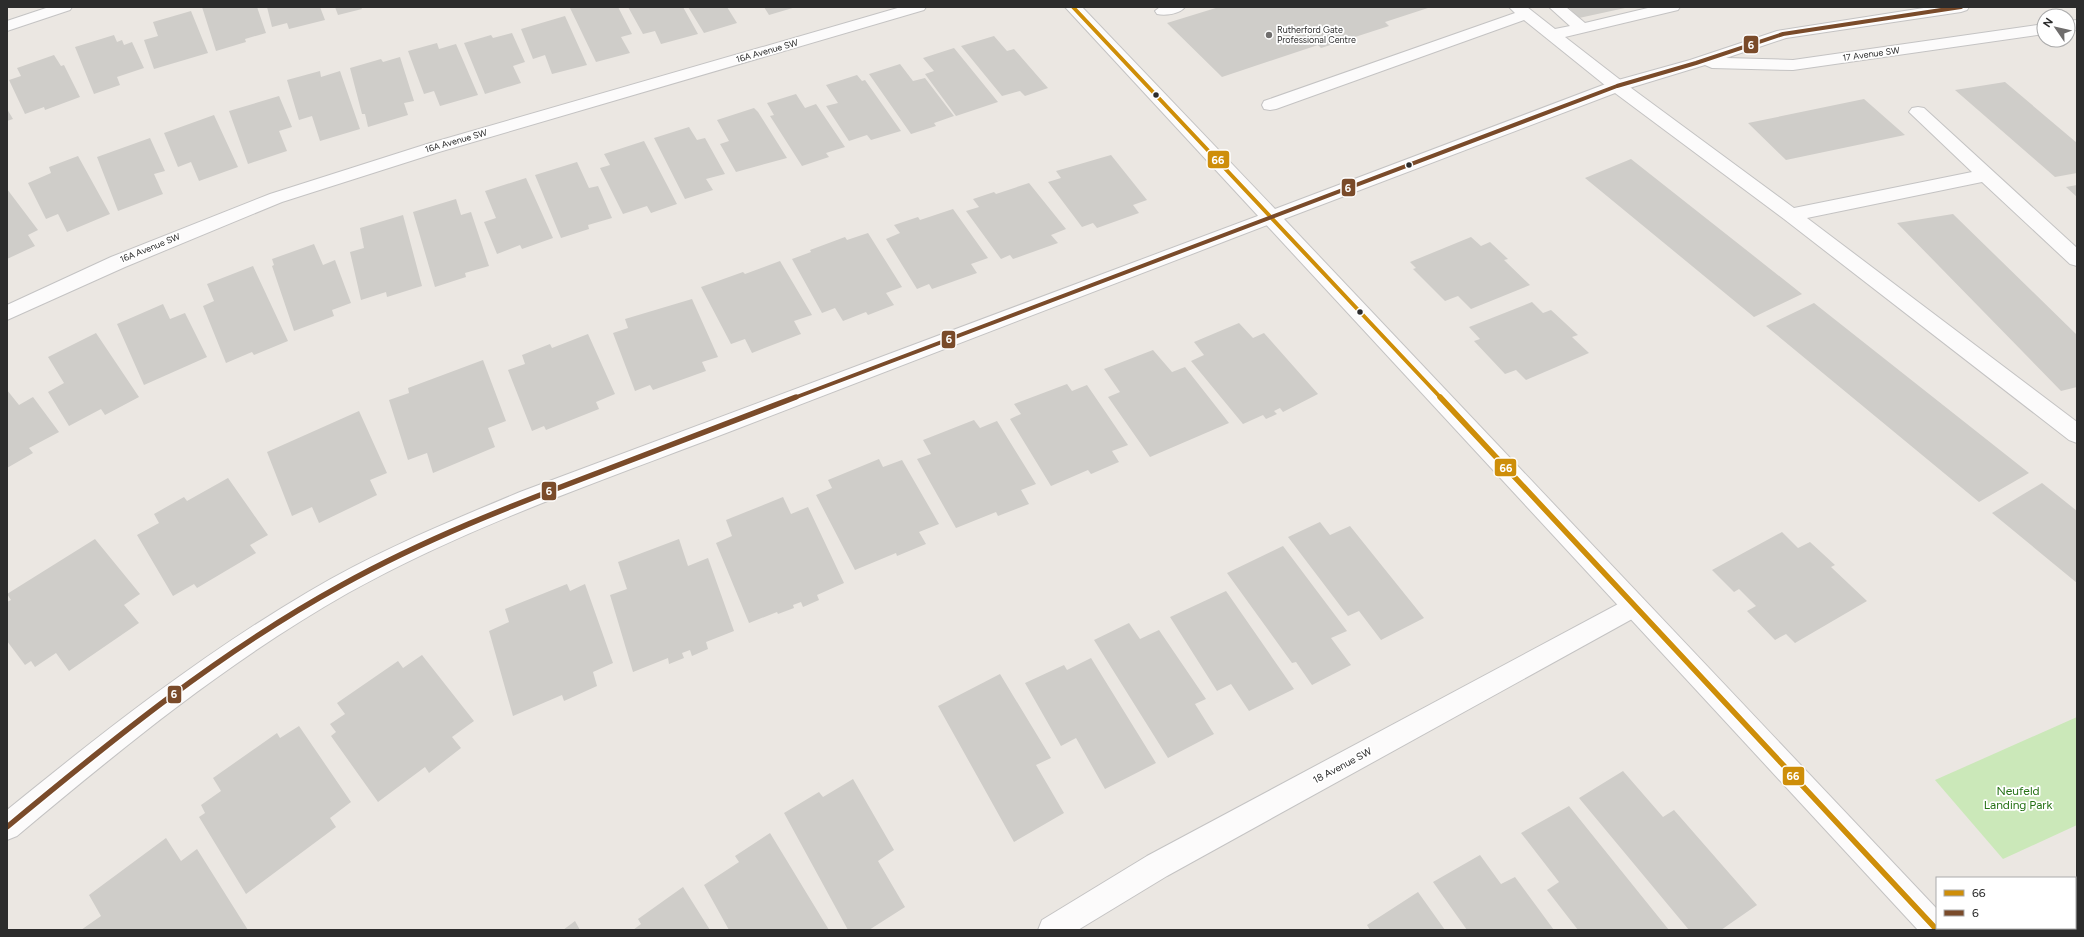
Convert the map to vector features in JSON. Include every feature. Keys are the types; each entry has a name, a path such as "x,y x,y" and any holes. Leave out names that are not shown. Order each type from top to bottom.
{"street":[{"path":"7,26 64,7"},
{"name":"16A Avenue SW","path":"7,313 118,262 276,198 433,148 918,7"},
{"path":"1073,7 1936,929"},
{"path":"1557,7 1582,28"},
{"path":"1552,35 1582,28 1615,15 1672,7"},
{"name":"17 Avenue SW","path":"7,827 98,751 176,692 240,647 317,599 377,566 438,537 535,497 1617,86 1696,63 1783,34 1962,7"},
{"path":"1270,105 1522,11 1617,86 1791,215 2077,434"},
{"name":"17 Avenue SW","path":"1696,63 1793,65 2036,30"},
{"path":"1918,112 2077,259"},
{"path":"1791,215 1986,175"},
{"name":"18 Avenue SW","path":"1052,930 1157,866 1635,606"}],"green space":[{"name":"Neufeld Landing Park","path":"2077,717 2077,825 2003,859 1935,780"}],"building":[{"path":"202,7 257,7 266,33 245,39 246,42 216,51"},
{"path":"267,7 320,7 325,20 289,29 287,23 272,27"},
{"path":"335,7 361,7 362,9 338,15"},
{"path":"618,7 632,34 621,37 630,53 596,62 570,8"},
{"path":"628,7 683,7 698,34 661,44 655,31 643,34"},
{"path":"688,7 727,7 737,23 704,33"},
{"path":"764,7 796,7 769,15"},
{"name":"Rutherford Gate Professional Centre","path":"1219,7 1431,7 1385,22 1389,26 1321,48 1318,45 1222,77 1167,23"},
{"path":"1568,7 1625,7 1625,8 1579,18"},
{"path":"191,11 208,53 154,69 144,40 158,36 153,22"},
{"path":"565,16 587,65 552,74 545,55 533,59 521,29"},
{"path":"512,33 525,62 513,66 521,83 485,94 464,43 491,35 493,38"},
{"path":"114,35 117,42 122,40 124,45 132,42 144,68 117,77 120,85 94,94 75,47"},
{"path":"994,36 1007,51 1014,49 1048,88 1025,96 1020,91 1002,96 961,46"},
{"path":"437,43 439,49 456,44 478,95 440,106 434,91 424,94 408,51"},
{"path":"954,48 998,102 956,116 925,74 934,71 923,58"},
{"path":"54,55 61,66 64,65 80,97 45,110 44,107 25,114 9,80 21,76 17,68"},
{"path":"400,57 414,101 404,103 408,115 368,127 365,114 362,114 350,68 381,59 383,62"},
{"path":"900,64 913,81 925,78 954,116 934,123 936,126 911,134 869,74"},
{"path":"320,71 321,77 340,71 360,129 320,141 312,116 299,120 287,80"},
{"path":"857,75 862,81 865,80 901,131 871,140 867,135 849,141 826,106 838,103 826,85"},
{"path":"2005,82 2077,143 2077,173 2055,177 1955,90"},
{"path":"796,94 805,108 816,104 845,147 826,153 829,157 802,166 770,116 774,115 767,103"},
{"path":"279,96 292,127 279,131 287,151 248,164 229,111"},
{"path":"1864,99 1905,135 1786,160 1748,123"},
{"path":"754,108 787,158 736,172 720,144 729,141 717,120"},
{"path":"7,109 13,119 7,121"},
{"path":"214,115 238,167 199,181 191,162 178,167 164,133"},
{"path":"689,127 697,140 705,138 725,174 706,179 713,190 685,199 654,138"},
{"path":"150,138 165,171 154,174 163,194 118,211 97,157"},
{"path":"644,141 677,204 651,213 647,206 623,214 600,168 610,165 604,154"},
{"path":"1111,155 1147,200 1133,205 1139,213 1097,228 1093,223 1082,227 1048,182 1061,178 1056,171"},
{"path":"78,156 110,214 67,232 58,214 46,219 28,183 51,173 49,167"},
{"path":"1631,159 1802,294 1754,317 1585,178"},
{"path":"577,162 589,188 598,186 612,218 588,225 589,229 561,238 535,175"},
{"path":"526,178 553,238 522,249 520,245 497,254 484,222 496,218 485,191"},
{"path":"1029,183 1066,229 1051,235 1058,243 1013,259 1010,255 1001,259 966,211 979,207 973,199 994,192 996,194"},
{"path":"2077,185 2077,197 2066,187"},
{"path":"7,189 38,230 28,235 35,246 7,259"},
{"path":"456,199 461,215 471,212 489,266 465,273 466,277 435,287 413,212"},
{"path":"953,209 988,258 971,264 977,273 932,289 929,284 917,289 886,239 900,233 894,225 918,217 920,220"},
{"path":"1953,214 2077,335 2077,387 2061,391 1897,223"},
{"path":"403,215 422,286 387,297 386,292 361,300 350,252 364,248 360,228"},
{"path":"868,233 902,287 886,293 894,305 868,315 866,312 843,321 835,308 822,313 792,259 811,252 810,250 845,237 847,240"},
{"path":"1471,237 1481,246 1490,242 1508,259 1504,260 1530,285 1471,309 1458,296 1445,301 1413,269 1416,268 1410,262"},
{"path":"314,244 323,265 335,260 351,303 332,310 334,316 294,331 272,266 274,265 272,259"},
{"path":"780,261 812,315 794,321 801,334 752,353 745,339 731,344 701,287 743,272 745,274"},
{"path":"253,266 288,341 254,355 252,352 226,363 203,306 214,301 207,284"},
{"path":"692,299 718,357 702,362 706,371 653,390 650,385 635,391 613,333 628,328 625,319"},
{"path":"1532,302 1543,313 1551,310 1578,335 1572,337 1589,353 1526,380 1516,370 1505,374 1474,341 1480,339 1469,327"},
{"path":"1814,303 2029,473 1979,502 1766,326"},
{"path":"163,304 170,319 185,313 207,357 144,385 117,324"},
{"path":"1239,323 1253,338 1264,333 1318,394 1283,412 1280,408 1274,411 1277,414 1266,419 1263,415 1243,424 1191,361 1204,355 1194,342"},
{"path":"96,333 139,397 105,415 101,409 69,426 48,392 64,383 48,357"},
{"path":"588,334 615,394 596,402 599,409 546,430 544,426 532,431 508,370 525,364 522,355 550,344 552,348"},
{"path":"1153,350 1172,372 1185,367 1229,423 1150,457 1108,397 1120,392 1104,369"},
{"path":"483,360 506,421 488,428 495,447 433,473 427,453 408,460 389,400 409,393 408,388"},
{"path":"1067,384 1072,391 1087,385 1128,445 1112,451 1119,462 1091,474 1088,470 1051,486 1010,419 1021,414 1014,404"},
{"path":"7,390 19,405 33,397 59,432 29,448 33,453 7,468"},
{"path":"359,411 387,473 370,480 377,495 319,523 312,507 292,516 267,452"},
{"path":"974,420 980,428 997,421 1036,484 1021,490 1029,504 998,516 996,512 956,528 917,459 931,454 923,440"},
{"path":"879,459 883,467 902,460 939,524 919,532 926,544 897,556 896,553 855,570 816,495 832,488 828,480"},
{"path":"228,478 268,535 250,545 256,553 197,588 194,584 173,596 137,535 159,523 154,514 184,497 187,501"},
{"path":"2042,483 2077,511 2077,583 1992,513"},
{"path":"783,497 791,514 808,507 844,583 817,595 819,600 803,607 801,602 793,605 794,608 778,614 777,612 749,623 716,543 732,536 726,520"},
{"path":"1320,522 1330,535 1350,526 1424,618 1381,640 1359,611 1348,616 1288,537"},
{"path":"1782,532 1798,548 1810,542 1835,565 1831,567 1867,601 1795,643 1786,634 1775,640 1747,611 1756,606 1739,589 1734,592 1712,570"},
{"path":"95,539 140,594 124,605 139,623 69,671 56,653 35,667 31,661 25,665 7,641 7,602 11,600 7,594"},
{"path":"679,539 688,566 708,558 734,631 706,642 708,649 692,656 690,650 682,653 684,658 669,664 668,658 633,672 610,595 627,589 618,562"},
{"path":"1283,546 1347,631 1331,638 1351,665 1312,685 1296,662 1292,663 1227,573"},
{"path":"567,584 570,591 585,584 613,663 593,672 597,686 564,701 562,695 513,716 489,631 509,622 505,609"},
{"path":"1226,591 1294,689 1249,711 1231,684 1217,691 1170,617"},
{"path":"1129,623 1140,639 1159,630 1206,699 1195,704 1214,734 1168,758 1094,640"},
{"path":"422,655 474,721 452,737 461,748 429,773 425,767 378,802 331,736 336,732 330,724 345,714 337,703 398,661 403,668"},
{"path":"1091,658 1156,763 1105,789 1076,738 1061,746 1025,683 1064,665 1067,670"},
{"path":"1000,674 1051,758 1036,765 1064,813 1014,842 938,706"},
{"path":"299,726 351,802 330,818 336,827 246,894 199,817 205,813 201,805 221,791 213,778 277,733 280,738"},
{"path":"1623,771 1663,817 1674,810 1757,905 1721,930 1689,930 1579,798"},
{"path":"853,779 894,850 878,861 905,907 869,930 848,930 784,813 819,792 823,797"},
{"path":"1569,806 1669,930 1578,930 1547,890 1559,882 1521,833"},
{"path":"770,833 829,930 729,930 704,885 739,862 735,856"},
{"path":"166,838 181,861 197,849 248,930 81,930 101,916 89,895"},
{"path":"1480,855 1501,884 1515,877 1554,930 1467,930 1433,882"},
{"path":"683,887 710,930 633,930 641,924 638,919"},
{"path":"1418,892 1445,930 1370,930 1367,925"},
{"path":"575,921 580,930 563,930"}],"transit line":[{"name":"66","path":"1073,7 1240,183 1936,929"},
{"name":"6","path":"7,827 119,736 196,678 276,624 343,584 421,545 501,510 1617,86 1696,63 1783,34 1961,7"}],"place":[{"name":"Rutherford Gate Professional Centre","path":"1269,35"}]}
